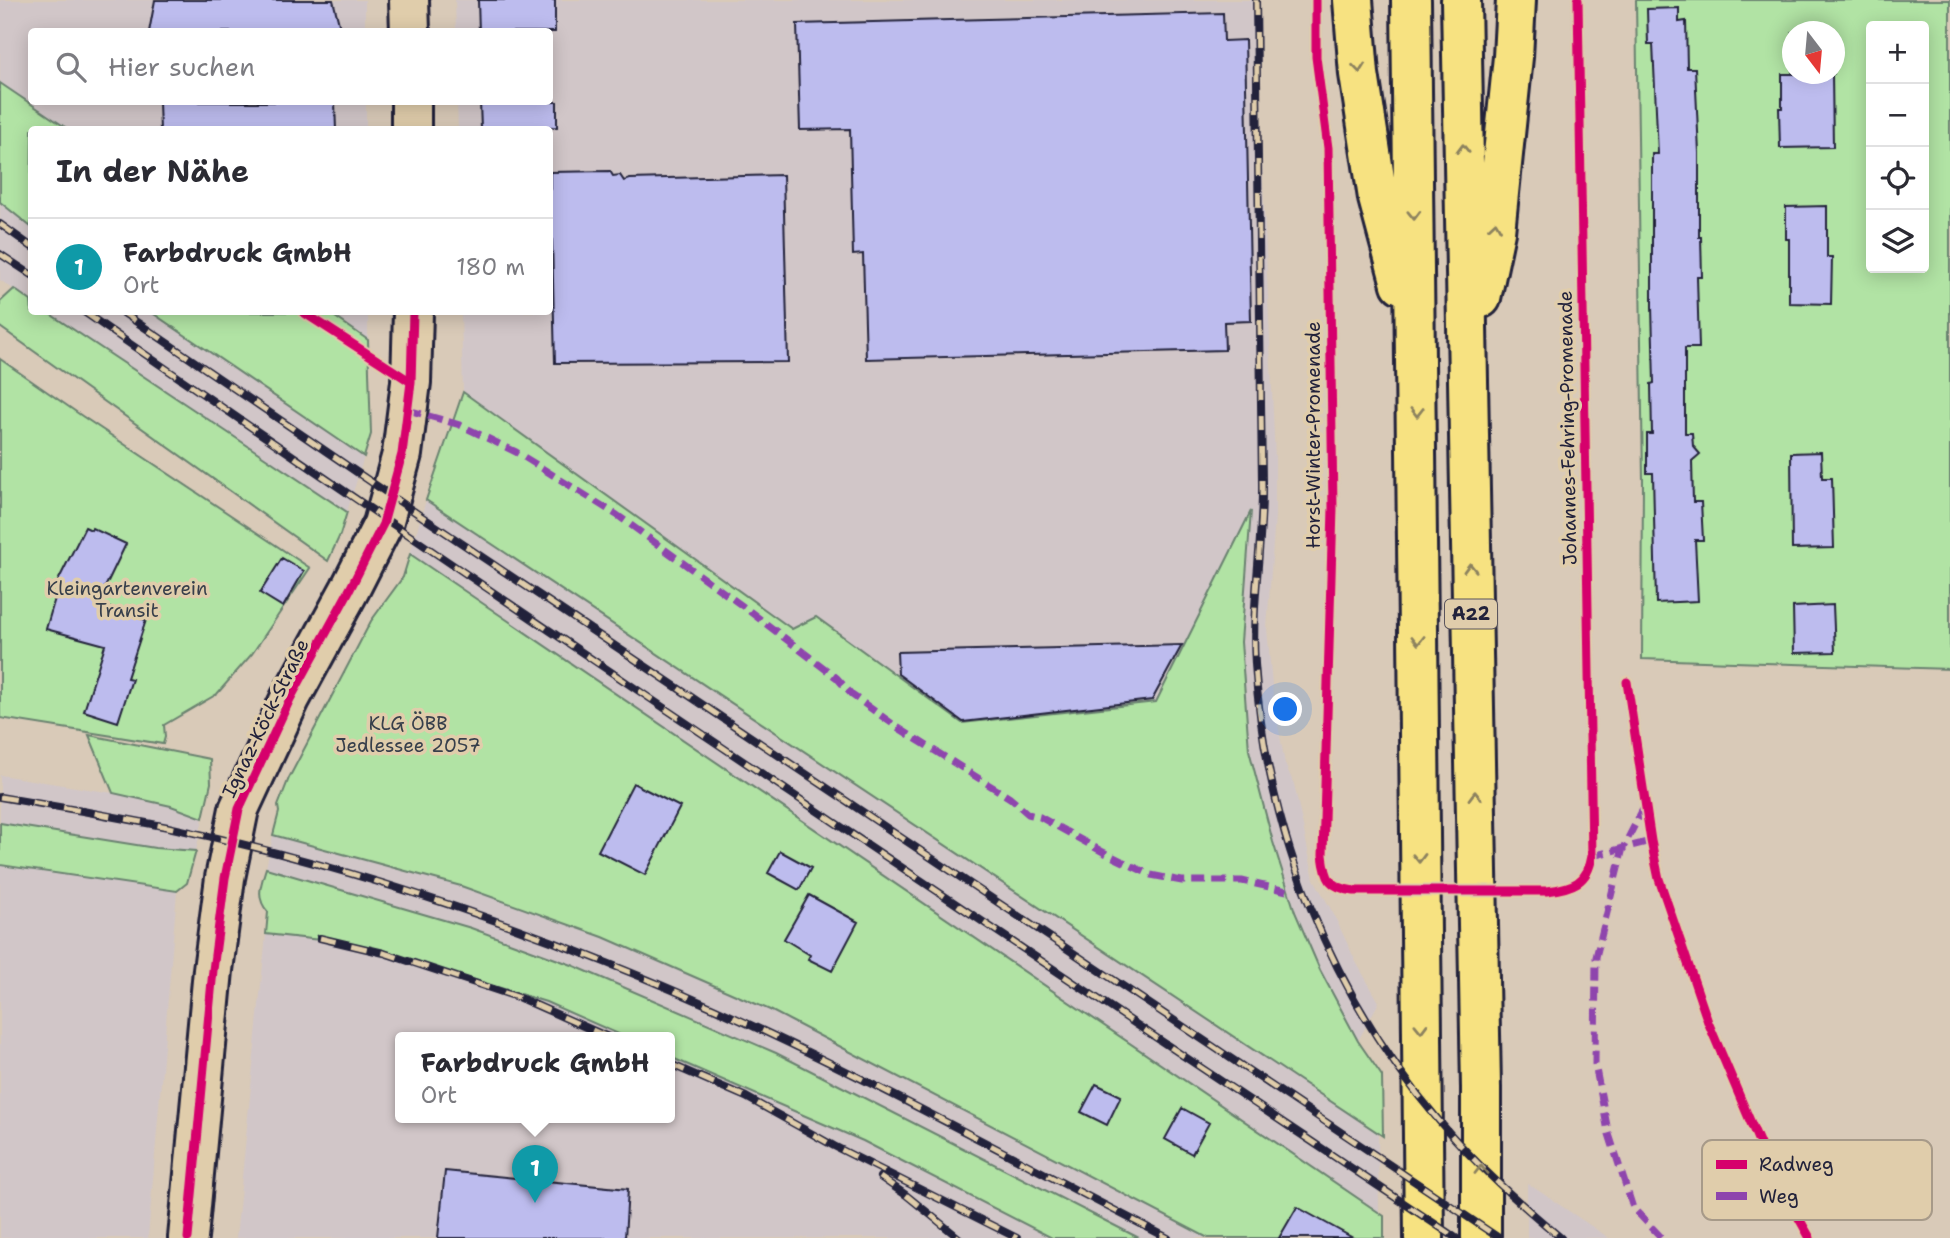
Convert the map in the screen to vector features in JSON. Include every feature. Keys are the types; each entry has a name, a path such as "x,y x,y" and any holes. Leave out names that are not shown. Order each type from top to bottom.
{"highway":[{"path":"1353,0 1359,74 1378,198 1416,344"},
{"name":"A22","path":"1411,0 1424,1238"},
{"name":"A22","path":"1461,0 1481,1088 1481,1238"},
{"path":"1466,365 1495,232 1513,57 1516,0"}],"street":[{"path":"409,0 410,28"},
{"path":"411,105 411,126"},
{"name":"Ignaz-Köck-Straße","path":"188,1238 213,970 225,878 239,809 290,699 383,524 402,454 411,382 413,315"}],"shaded area":[{"path":"0,0 365,0 365,28 28,28 28,102 0,83"},
{"path":"455,0 1260,0 1261,136 1275,459 1275,516 1267,628 1273,696 1285,764 1294,784 1314,879 1379,1002 1358,1041 1320,970 1287,891 1258,792 1249,749 1241,642 1251,513 1156,702 962,723 816,617 792,629 463,392 461,315 553,315 553,126 458,126 457,105 553,105 553,28 456,28"},
{"path":"33,105 366,105 366,126 64,126"},
{"path":"0,202 28,225 28,299 0,280"},
{"path":"52,315 155,315 364,457 347,512"},
{"path":"332,315 368,315 368,340"},
{"path":"426,500 1378,1133 1379,1212 410,554"},
{"path":"0,775 113,793 171,806 203,818 196,851 155,848 0,823"},
{"path":"273,835 461,886 603,937 770,1010 1208,1238 1139,1238 776,1053 572,965 471,928 266,868"},
{"path":"0,865 177,891 148,1238 0,1238"},
{"path":"266,934 357,944 546,1002 614,1032 395,1032 395,1123 675,1123 675,1059 863,1141 1052,1238 236,1238"},
{"path":"1527,1183 1609,1238 1527,1238"}],"green space":[{"path":"1636,0 1950,0 1950,669 1642,659 1643,480"},
{"path":"0,83 28,102 28,105 33,105 64,126 28,126 28,225 0,202"},
{"path":"14,289 28,299 28,315 52,315 347,512 328,561 0,327 0,302"},
{"path":"155,315 332,315 368,340 371,434 364,457"},
{"name":"Kleingartenverein Transit","path":"0,359 310,568 252,654 217,694 164,725 163,744 0,718"},
{"path":"463,392 792,629 816,617 962,723 1156,702 1251,511 1241,642 1249,750 1295,912 1320,970 1358,1041 1382,1076 1383,1136 426,500"},
{"name":"KLG ÖBB Jedlessee 2057","path":"410,554 1384,1216 1384,1238 1208,1238 770,1010 603,937 461,886 273,835 278,806 289,778 371,621 403,577"},
{"path":"89,735 210,759 211,783 203,818 171,806 113,793"},
{"path":"0,823 155,848 196,851 187,883 177,891 0,865"},
{"path":"266,868 471,928 572,965 776,1053 1139,1238 1052,1238 863,1141 675,1059 675,1032 614,1032 546,1002 357,944 266,934 268,912 260,896"}],"building":[{"path":"155,0 333,0 340,28 150,28"},
{"path":"478,0 555,0 555,32 553,28 479,28"},
{"path":"1679,8 1679,22 1686,21 1687,68 1695,68 1699,153 1702,277 1697,277 1699,348 1685,348 1685,433 1692,433 1693,446 1700,454 1692,461 1693,502 1701,502 1703,540 1695,540 1698,601 1656,603 1653,473 1647,473 1647,434 1652,434 1651,384 1654,383 1652,154 1658,154 1653,44 1648,44 1647,9"},
{"path":"1223,13 1224,41 1245,40 1251,321 1224,322 1225,350 866,359 863,254 853,255 850,129 800,130 797,24"},
{"path":"1782,84 1832,84 1833,147 1780,148 1779,108 1782,108"},
{"path":"553,102 557,102 557,127 481,126 480,105 553,105"},
{"path":"159,105 335,105 336,126 160,126"},
{"path":"610,171 613,176 620,175 624,181 783,175 788,362 555,363 553,172"},
{"path":"1827,206 1827,257 1832,257 1831,304 1789,303 1786,207"},
{"path":"1821,452 1822,478 1832,478 1834,548 1792,549 1791,453"},
{"path":"85,527 126,544 97,604 146,620 127,678 132,679 118,722 84,711 105,645 46,629 58,588 55,587"},
{"path":"282,558 304,571 283,607 260,593"},
{"path":"1833,605 1835,652 1794,653 1793,607"},
{"path":"1182,645 1152,700 963,722 898,674 897,652"},
{"path":"633,783 680,807 645,875 598,851"},
{"path":"780,851 811,868 799,890 768,873"},
{"path":"809,895 858,922 832,971 808,959 810,955 784,939"},
{"path":"1096,1084 1121,1096 1107,1125 1081,1112"},
{"path":"1182,1108 1209,1123 1192,1154 1165,1139"},
{"path":"445,1171 628,1189 625,1238 438,1238"},
{"path":"1297,1207 1353,1238 1279,1238"}],"railway":[{"path":"1256,0 1262,483 1254,641 1262,727 1273,788 1290,849 1311,908 1336,965 1367,1020 1401,1072 1454,1138 1498,1183 1561,1238"},
{"path":"0,224 28,244"},
{"path":"0,254 28,272"},
{"path":"88,315 596,662 1456,1238"},
{"path":"126,315 421,516 1499,1238"},
{"path":"0,797 168,827 280,854 445,903 554,942 679,993 821,1058 1168,1238"},
{"path":"320,938 384,953 520,998 597,1032"},
{"path":"675,1066 746,1097 834,1146 1017,1238"},
{"path":"880,1177 959,1238"}],"marked path":[{"path":"408,410 460,425 516,452 617,515 837,678 852,695 897,727 1010,798 1028,814 1040,817 1151,875 1182,881 1242,881 1287,891"},
{"path":"1644,807 1623,848 1596,957 1595,1064 1608,1131 1633,1208 1662,1238"},
{"path":"1592,856 1651,841"}],"cycle path":[{"name":"Johannes-Fehring-Promenade","path":"1316,0 1316,57 1328,148 1333,508 1323,855 1330,881 1354,891 1547,891 1571,886 1583,878 1590,865 1592,856 1578,0"},
{"path":"308,315 411,382"},
{"path":"188,1238 213,970 225,878 239,809 290,699 383,524 402,454 411,382 413,315"},
{"path":"1627,682 1659,879 1708,1022 1758,1140"},
{"path":"1800,1220 1810,1238"}],"place":[{"name":"Farbdruck GmbH","path":"535,1203"}]}
